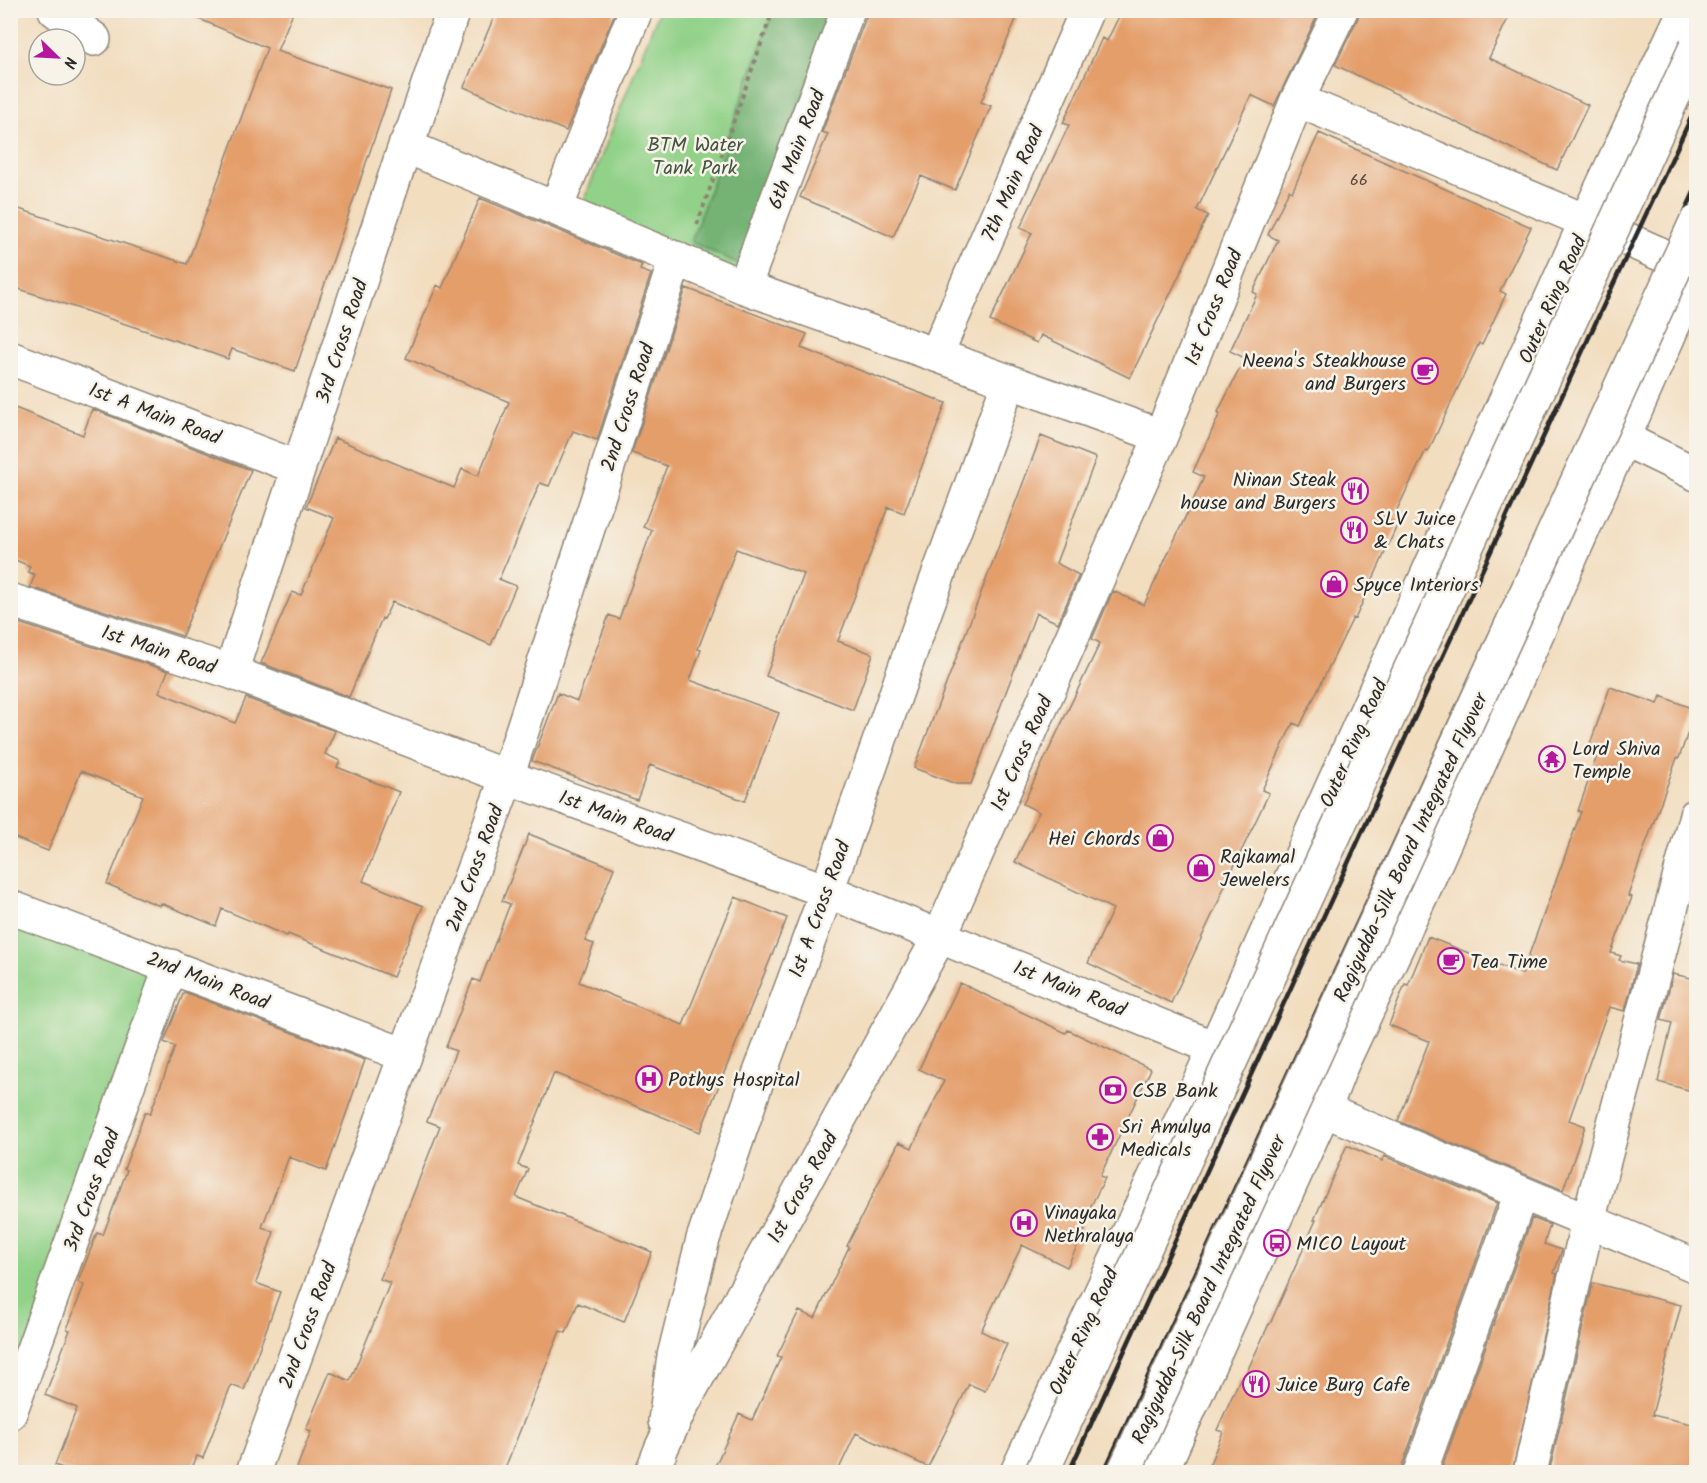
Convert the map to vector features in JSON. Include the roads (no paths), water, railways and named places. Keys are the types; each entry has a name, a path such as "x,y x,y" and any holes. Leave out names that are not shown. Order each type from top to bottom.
{"main road":[{"path":"55,10 94,39"},
{"name":"3rd Cross Road","path":"231,672 405,146 414,127 453,10"},
{"path":"556,208 636,10"},
{"name":"6th Main Road","path":"744,287 848,10"},
{"name":"7th Main Road","path":"936,354 1088,10"},
{"name":"1st Cross Road","path":"657,1460 688,1394 940,936 1161,436 1298,100 1341,10"},
{"name":"Outer Ring Road","path":"1017,1473 1215,1048 1586,221 1685,10"},
{"path":"1042,1473 1696,47"},
{"path":"1161,1473 1324,1110 1341,1066 1429,878 1696,272 1586,221 1298,100"},
{"path":"405,146 744,287 1161,436"},
{"name":"Ragigudda-Silk Board Integrated Flyover","path":"1124,1473 1696,222"},
{"name":"2nd Cross Road","path":"252,1473 507,777 676,258"},
{"name":"1st A Main Road","path":"10,358 299,468"},
{"name":"1st A Cross Road","path":"657,1460 674,1356 703,1239 758,1078 1009,381"},
{"path":"1623,439 1696,474"},
{"name":"1st Main Road","path":"10,600 231,672 507,777 827,891 1215,1048"},
{"path":"1530,1473 1588,1221 1696,815"},
{"name":"2nd Main Road","path":"10,907 405,1055"},
{"name":"3rd Cross Road","path":"10,1413 171,966"},
{"path":"1324,1110 1696,1266"},
{"path":"1420,1473 1521,1193"}],"railway":[{"path":"1069,1472 1696,107"},
{"path":"1104,1472 1696,188"}],"place":[{"name":"Neena's Steakhouse and Burgers","path":"1425,371"},
{"name":"Ninan Steak house and Burgers","path":"1355,491"},
{"name":"SLV Juice & Chats","path":"1354,530"},
{"name":"Spyce Interiors","path":"1334,584"},
{"name":"Lord Shiva Temple","path":"1552,759"},
{"name":"Hei Chords","path":"1160,838"},
{"name":"Rajkamal Jewelers","path":"1201,868"},
{"name":"Tea Time","path":"1451,961"},
{"name":"Pothys Hospital","path":"649,1079"},
{"name":"CSB Bank","path":"1113,1090"},
{"name":"Sri Amulya Medicals","path":"1100,1137"},
{"name":"Vinayaka Nethralaya","path":"1024,1223"},
{"name":"MICO Layout","path":"1277,1243"},
{"name":"Juice Burg Cafe","path":"1256,1384"}],"park label":[{"name":"BTM Water Tank Park","path":"695,156"}]}
